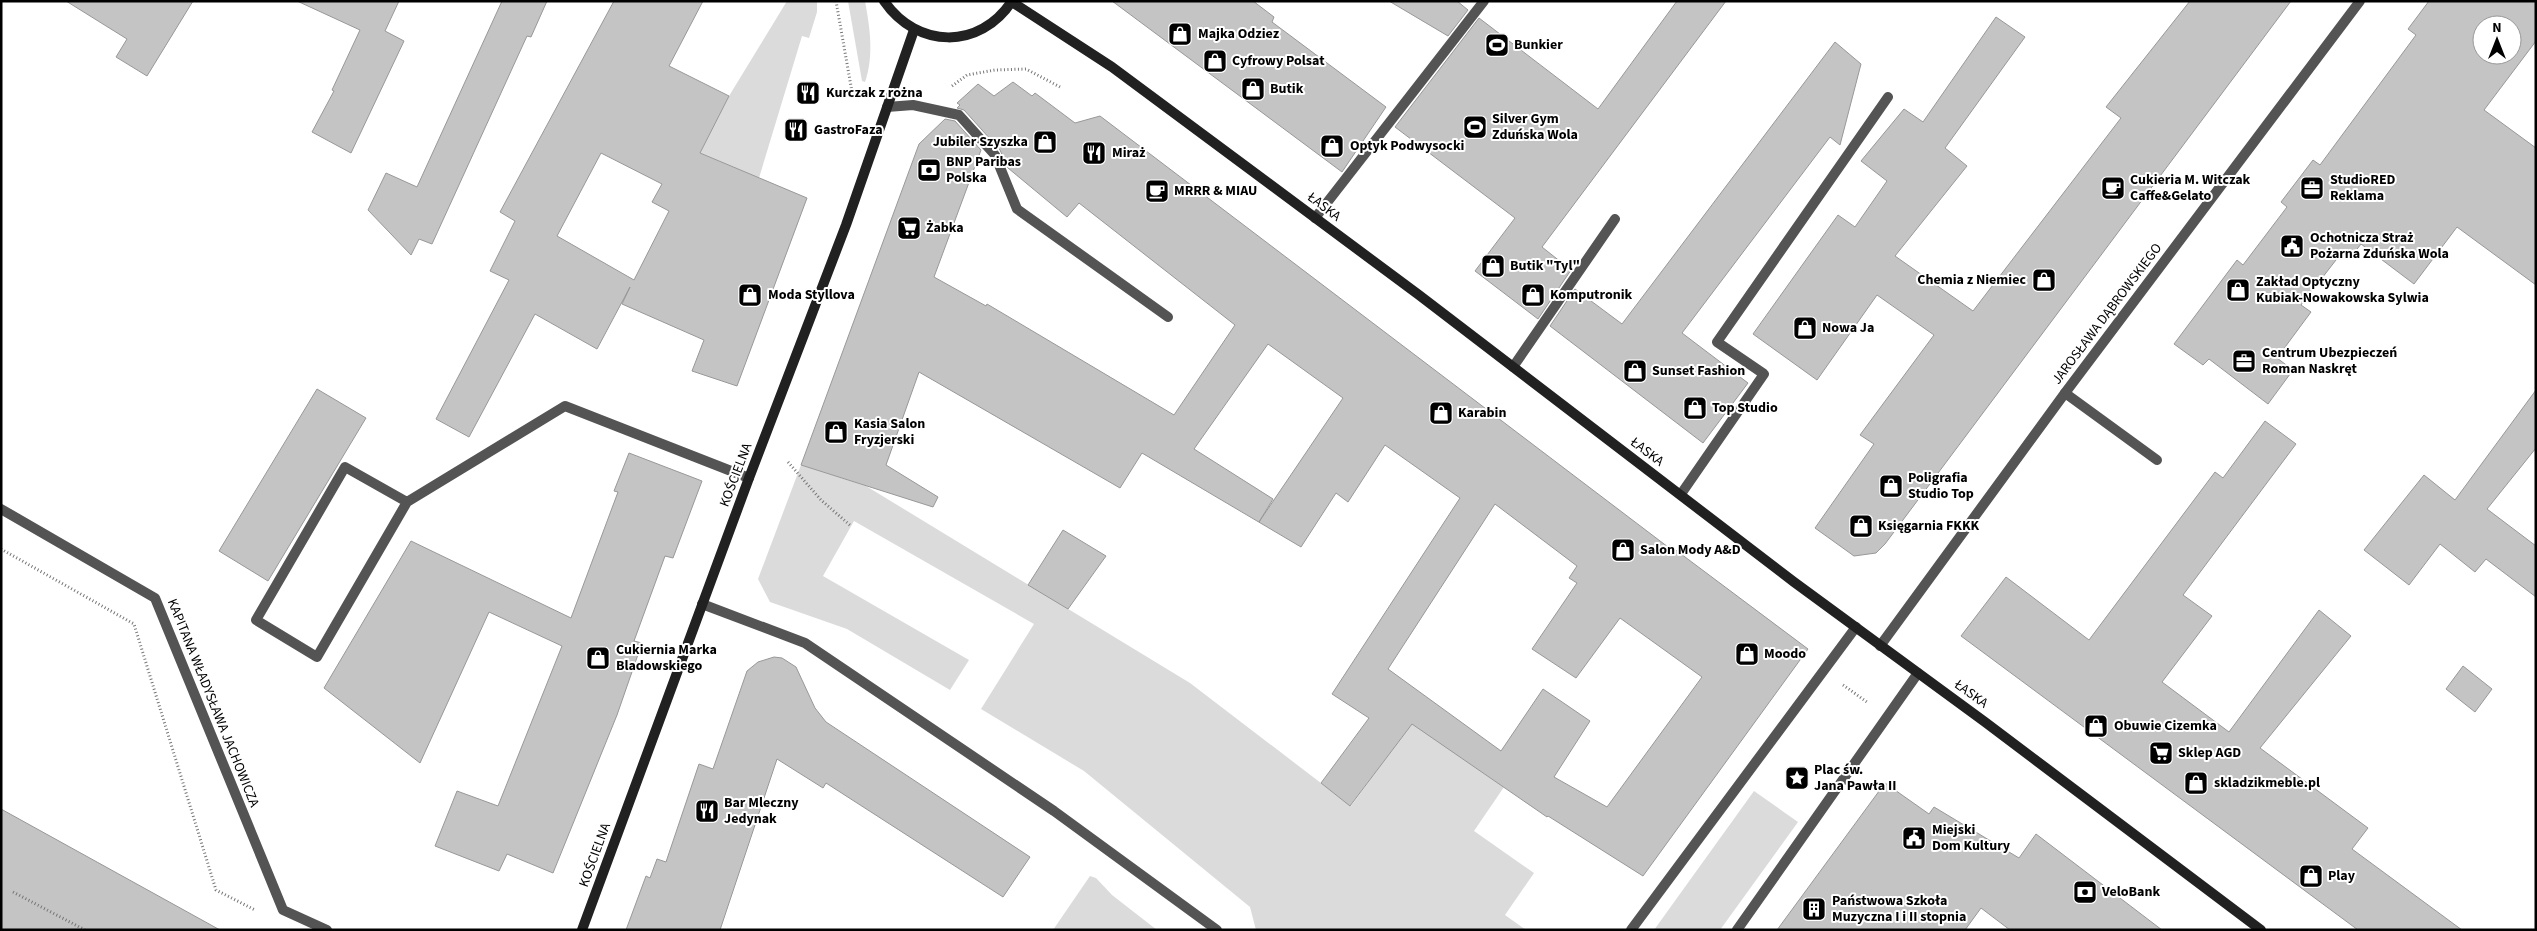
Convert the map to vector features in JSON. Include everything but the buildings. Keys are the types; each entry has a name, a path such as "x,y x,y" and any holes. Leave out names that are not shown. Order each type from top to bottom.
{"street":[{"path":"884,1 900,20 914,30 933,36 963,36 991,24 1012,2"},
{"path":"1315,218 1484,1"},
{"name":"JAROSŁAWA DĄBROWSKIEGO","path":"1880,646 2065,393 2360,1"},
{"name":"ŁASKA","path":"1012,2 1112,67 1513,367 1880,646 2261,930"},
{"name":"KOŚCIELNA","path":"582,930 749,478 846,225 914,30"},
{"path":"1681,494 1764,374 1717,342 1888,97"},
{"path":"887,107 913,105 959,115 995,155 1017,209 1168,317"},
{"path":"1513,367 1615,219"},
{"path":"2065,393 2157,460"},
{"path":"407,502 346,467 256,620 317,657 407,502 564,406 749,478"},
{"name":"KAPITANA WŁADYSŁAWA JACHOWICZA","path":"1,509 155,598 283,910 327,930"},
{"path":"702,604 731,613 806,643 1054,812 1217,930"},
{"path":"1632,930 1856,627"},
{"path":"1737,930 1918,673"}],"path":[{"path":"836,1 852,92"},
{"path":"926,109 967,75 995,70 1026,69 1062,88"},
{"path":"788,462 821,500 852,526"},
{"path":"1,549 134,624 216,890 260,912"},
{"path":"1839,682 1868,703"},
{"path":"13,892 85,930"}],"shaded area":[{"path":"787,1 817,1 817,12 809,38 802,36 759,178 700,153 729,96"},
{"path":"848,1 865,1 870,32 870,62 865,82 862,81"},
{"path":"801,465 866,486 1190,683 1351,806 1412,723 1504,787 1474,831 1534,873 1505,915 1526,930 1256,930 1250,907 1084,771 981,709 1034,624 854,521 823,576 969,660 950,690 847,629 770,602 758,579"},
{"path":"1754,791 1798,822 1720,930 1654,930"},
{"path":"1090,876 1096,878 1112,895 1157,930 1053,930"}],"place":[{"name":"Majka Odziez","path":"1180,34"},
{"name":"Bunkier","path":"1497,45"},
{"name":"Cyfrowy Polsat","path":"1215,61"},
{"name":"Butik","path":"1253,89"},
{"name":"Kurczak z rożna","path":"808,93"},
{"name":"Silver Gym Zduńska Wola","path":"1475,127"},
{"name":"GastroFaza","path":"796,130"},
{"name":"Jubiler Szyszka","path":"1045,142"},
{"name":"Optyk Podwysocki","path":"1332,146"},
{"name":"Miraż","path":"1094,153"},
{"name":"BNP Paribas Polska","path":"929,170"},
{"name":"Cukieria M. Witczak Caffe&Gelato","path":"2113,188"},
{"name":"StudioRED Reklama","path":"2312,188"},
{"name":"MRRR & MIAU","path":"1157,191"},
{"name":"Żabka","path":"909,228"},
{"name":"Ochotnicza Straż Pożarna Zduńska Wola","path":"2292,246"},
{"name":"Butik \"Tyl\"","path":"1493,266"},
{"name":"Chemia z Niemiec","path":"2044,280"},
{"name":"Zakład Optyczny Kubiak-Nowakowska Sylwia","path":"2238,290"},
{"name":"Moda Styllova","path":"750,295"},
{"name":"Komputronik","path":"1533,295"},
{"name":"Nowa Ja","path":"1805,328"},
{"name":"Centrum Ubezpieczeń Roman Naskręt","path":"2244,361"},
{"name":"Sunset Fashion","path":"1635,371"},
{"name":"Top Studio","path":"1695,408"},
{"name":"Karabin","path":"1441,413"},
{"name":"Kasia Salon Fryzjerski","path":"836,432"},
{"name":"Poligrafia Studio Top","path":"1891,486"},
{"name":"Księgarnia FKKK","path":"1861,526"},
{"name":"Salon Mody A&D","path":"1623,550"},
{"name":"Moodo","path":"1747,654"},
{"name":"Cukiernia Marka Bladowskiego","path":"598,658"},
{"name":"Obuwie Cizemka","path":"2096,726"},
{"name":"Sklep AGD","path":"2161,753"},
{"name":"Plac św. Jana Pawła II","path":"1797,778"},
{"name":"skladzikmeble.pl","path":"2196,783"},
{"name":"Bar Mleczny Jedynak","path":"707,811"},
{"name":"Miejski Dom Kultury","path":"1914,838"},
{"name":"Play","path":"2311,876"},
{"name":"VeloBank","path":"2085,892"},
{"name":"Państwowa Szkoła Muzyczna I i II stopnia","path":"1814,909"}]}
